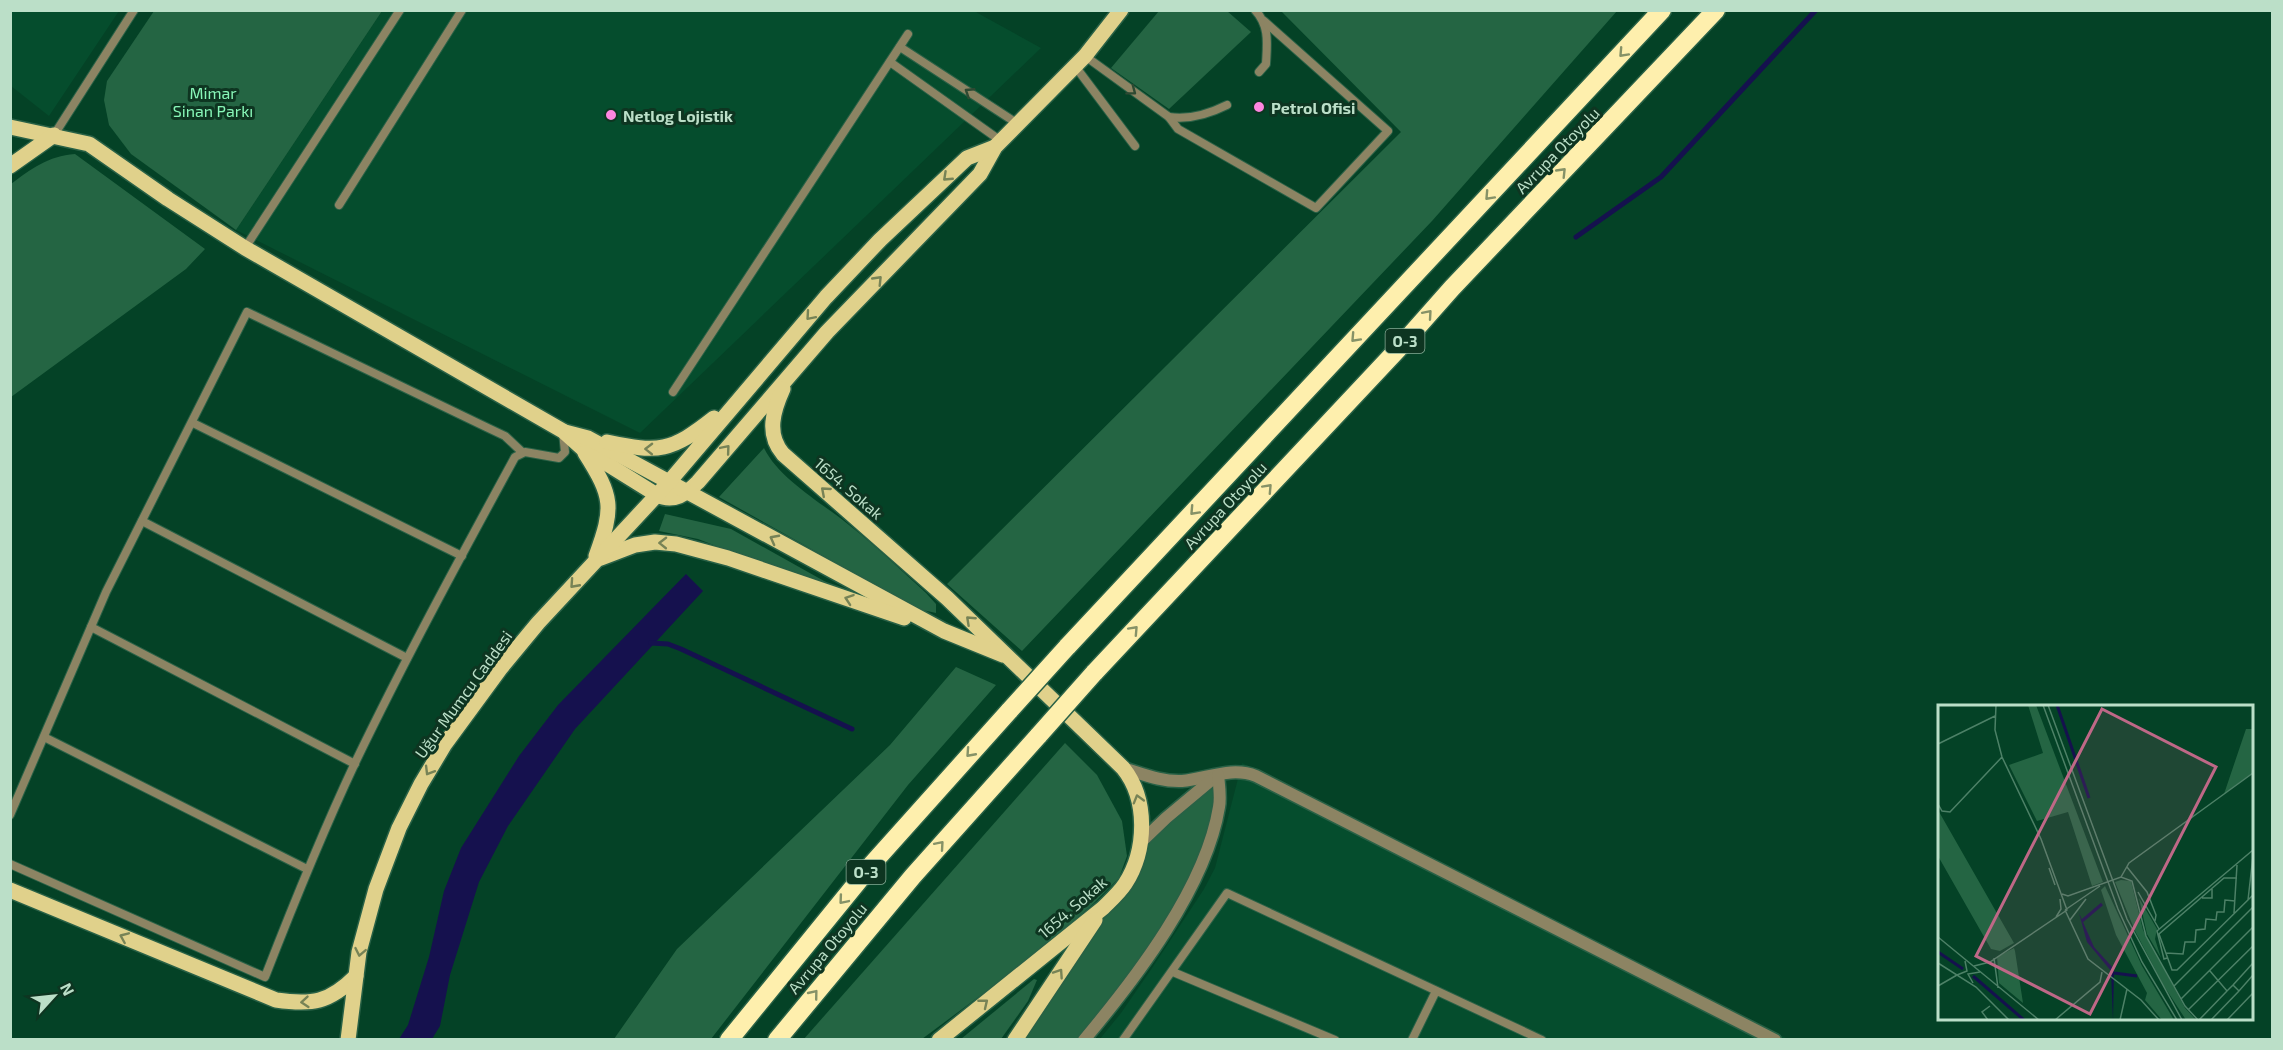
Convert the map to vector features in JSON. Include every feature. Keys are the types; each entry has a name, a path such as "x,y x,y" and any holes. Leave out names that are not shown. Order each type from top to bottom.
{"highway":[{"name":"Avrupa Otoyolu","path":"729,1040 873,863 1067,647 1662,10"},
{"name":"Avrupa Otoyolu","path":"777,1040 905,885 1094,673 1398,349 1452,288 1716,10"}],"main road":[{"path":"10,127 89,144 168,199 245,248 586,444 657,495 670,499 687,492 700,481 827,332 980,174 998,144 1076,65 1121,10"},
{"path":"10,166 54,135"},
{"path":"586,444 643,449 663,448 691,436 736,402 826,297 880,240 967,158 998,144"},
{"name":"1654. Sokak","path":"795,369 780,397 772,420 772,434 780,450 1013,660 1123,768 1132,782 1139,803 1142,817 1140,843 1126,882 1103,908 939,1040"},
{"name":"Uğur Mumcu Caddesi","path":"348,1040 359,952 376,889 399,828 421,784 445,744 500,669 594,561 669,482 736,402"},
{"path":"586,444 609,505 606,527 594,561"},
{"name":"1654. Sokak","path":"586,444 669,482 944,632 1013,660"},
{"path":"594,561 635,545 655,542 676,543 728,558 944,632"},
{"path":"10,890 276,1000 304,1004 327,998 343,989 356,976"},
{"path":"1015,1040 1103,908"}],"street":[{"path":"1123,768 1169,781 1238,771 1256,776 1775,1040"},
{"path":"1140,843 1218,774"},
{"path":"1084,1040 1154,948 1201,869 1220,806 1218,774"}],"lane":[{"path":"54,135 134,10"},
{"path":"245,248 400,10"},
{"path":"339,205 462,10"},
{"path":"1169,117 1178,129 1316,208 1388,131 1264,21 1255,10"},
{"path":"1259,72 1266,64 1267,30 1264,21"},
{"path":"673,392 908,34"},
{"path":"900,47 1018,124"},
{"path":"890,62 998,144"},
{"path":"1076,65 1169,117 1211,113 1227,105"},
{"path":"1076,65 1135,146"},
{"path":"10,816 106,592 247,312 505,436 522,452 561,457 565,452 563,431"},
{"path":"193,423 462,556"},
{"path":"10,864 265,977 308,869 355,764 407,658 515,457 522,452"},
{"path":"142,521 407,658"},
{"path":"91,627 355,764"},
{"path":"44,737 308,869"},
{"path":"1124,1040 1227,893 1542,1040"},
{"path":"1173,972 1335,1040"},
{"path":"1412,1040 1436,991"}],"shaded area":[{"path":"10,11 119,11 49,116 11,86"},
{"path":"382,11 974,11 1041,48 640,433 236,230"},
{"path":"686,574 703,591 575,729 508,826 479,882 450,975 440,1026 432,1039 399,1039 408,1025 429,957 444,891 461,848 519,756 558,705"},
{"path":"1242,763 1788,1039 1099,1040 1152,968 1204,889 1215,868"}],"green space":[{"name":"Mimar Sinan Parkı","path":"154,11 382,11 236,230 131,154 109,125 104,100 107,81"},
{"path":"1159,11 1227,11 1251,32 1169,109 1111,68"},
{"path":"1281,11 1617,11 1432,221 1022,651 947,584 1401,132"},
{"path":"75,154 205,249 186,269 11,397 11,184 48,160"},
{"path":"764,448 790,480 859,533 926,593 936,604 936,613 918,609 719,497"},
{"path":"665,514 731,529 833,586 830,590 698,539 659,531"},
{"path":"956,667 996,685 908,785 711,1039 614,1039 677,949 890,745"},
{"path":"1065,743 1097,775 1122,821 1127,856 1119,878 1092,905 1020,966 922,1039 803,1040"},
{"path":"1218,775 1220,805 1179,909 1084,1039 1015,1040 1137,852"},
{"path":"1034,979 1037,980 1028,1001 1001,1039 961,1039"}],"waterway":[{"path":"1576,237 1661,177 1816,10"},
{"path":"651,643 668,644 681,649 852,729"}],"place":[{"name":"Petrol Ofisi","path":"1259,107"},
{"name":"Netlog Lojistik","path":"611,115"}]}
